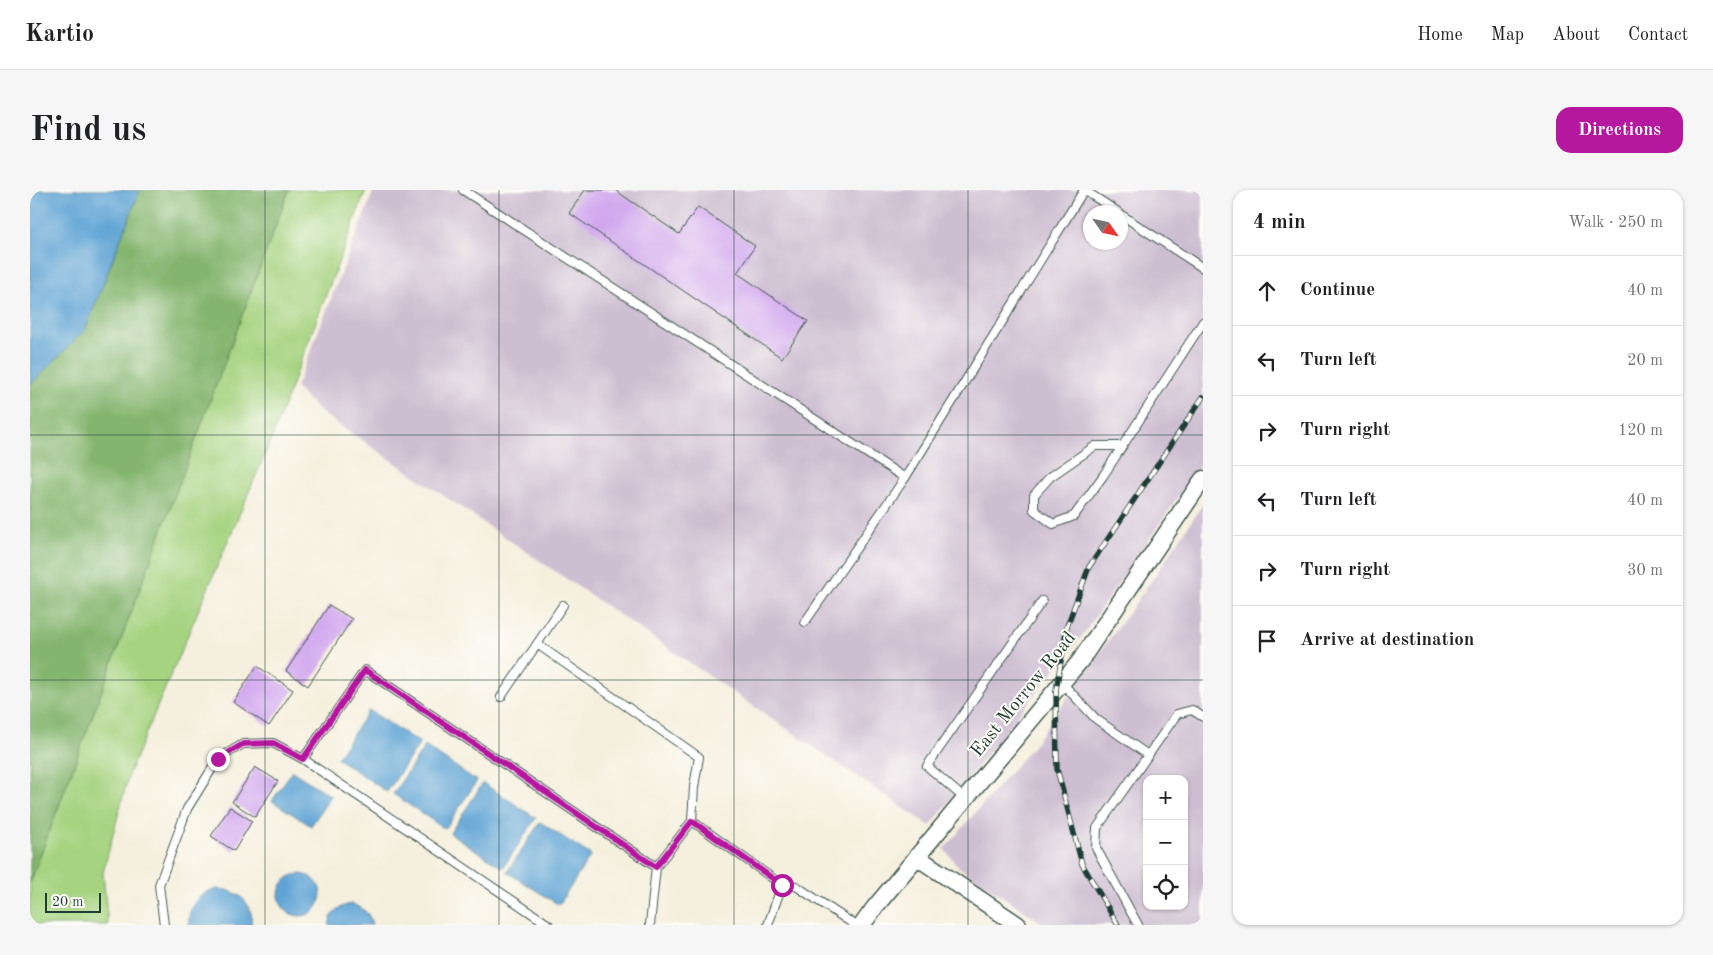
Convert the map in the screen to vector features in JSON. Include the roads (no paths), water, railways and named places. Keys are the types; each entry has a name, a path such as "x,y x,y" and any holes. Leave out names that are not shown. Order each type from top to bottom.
{"street":[{"name":"East Morrow Road","path":"862,925 875,906 1080,661 1203,479"},
{"path":"917,857 1018,925"}],"lane":[{"path":"463,190 905,478"},
{"path":"805,622 905,478 1084,190 1107,205"},
{"path":"1128,218 1203,268"},
{"path":"1122,446 1095,446 1050,477 1034,495 1034,510 1053,524 1074,516 1103,476 1203,322"},
{"path":"965,799 927,766 1042,601"},
{"path":"501,698 563,605"},
{"path":"537,644 699,758 694,788 692,821 656,867 650,925"},
{"path":"303,759 365,670 656,867"},
{"path":"1062,683 1096,719 1148,755"},
{"path":"1138,925 1096,848 1097,828 1177,714 1192,710 1203,717"},
{"path":"164,925 159,884 187,810 218,759 243,744 273,743 303,759 549,925"},
{"path":"692,821 782,885 796,886 855,925"},
{"path":"768,925 782,885"}],"water":[{"path":"30,190 140,190 85,330 30,385"},
{"path":"369,710 420,743 387,792 337,758"},
{"path":"425,746 477,781 445,829 393,794"},
{"path":"292,771 331,796 311,826 272,801"},
{"path":"483,783 536,818 503,868 450,833"},
{"path":"540,822 591,855 559,905 507,872"},
{"path":"300,874 315,880 321,895 315,910 300,916 285,910 279,895 285,880"},
{"path":"217,889 231,892 243,899 250,910 252,917 251,925 189,925 190,912 195,901"},
{"path":"351,904 365,911 370,917 372,925 329,925 336,910"}],"railway":[{"path":"1118,925 1082,864 1057,769 1056,690 1067,626 1089,567 1203,397"}]}
